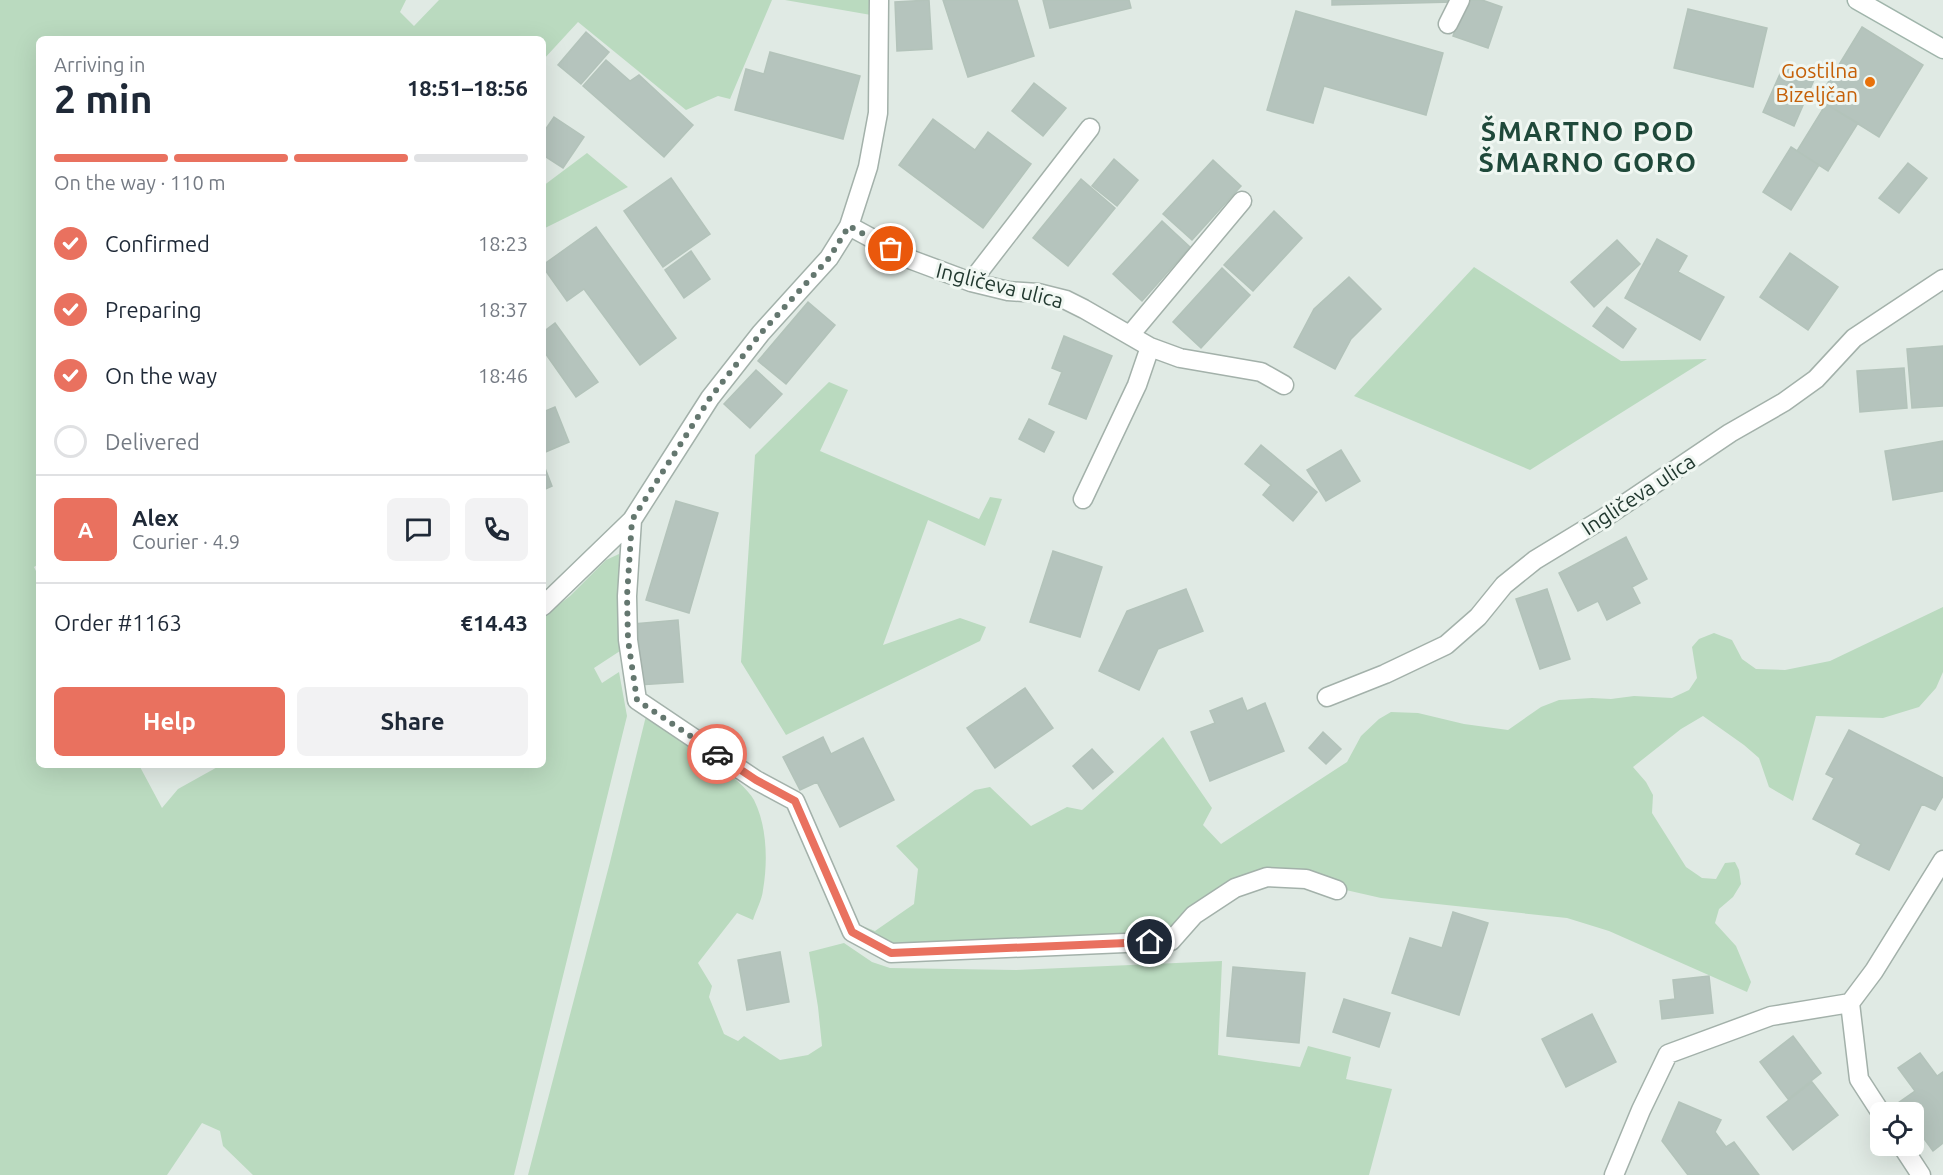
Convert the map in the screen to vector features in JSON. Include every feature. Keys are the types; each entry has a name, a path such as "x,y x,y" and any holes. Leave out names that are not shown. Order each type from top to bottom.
{"street":[{"path":"546,603 632,520 710,398 761,333 829,258 849,226 868,167 878,113 879,0"},
{"path":"1448,24 1460,0"},
{"path":"1857,0 1943,49"},
{"path":"971,282 1090,128"},
{"path":"1130,335 1242,201"},
{"name":"Ingličeva ulica","path":"849,226 912,260 971,282 1066,300 1150,347 1180,358 1261,372 1284,385"},
{"name":"Ingličeva ulica","path":"1327,697 1385,674 1446,645 1478,617 1504,585 1535,560 1604,518 1730,433 1784,402 1816,379 1854,338 1943,279"},
{"path":"1083,499 1137,385 1150,347"},
{"path":"632,520 627,596 628,629 637,700 756,780 795,801 852,932 891,953 1171,941 1194,915 1235,888 1266,877 1306,879 1337,890"},
{"path":"1874,1102 1859,1079 1850,1003 1874,971 1943,860"},
{"path":"1614,1175 1641,1110 1668,1054 1771,1016 1850,1003"},
{"path":"1909,1156 1921,1175"}],"green space":[{"path":"0,0 406,0 400,12 414,26 439,0 772,0 730,99 718,96 686,110 578,22 546,57 546,36 36,36 36,566 34,567 36,571 36,768 141,768 162,808 178,789 216,768 546,768 546,615 570,596 606,560 619,554 620,651 594,668 602,683 619,672 627,716 514,1175 253,1175 223,1146 220,1131 202,1123 167,1175 0,1175"},
{"path":"785,0 871,0 871,15"},
{"path":"587,153 628,187 546,228 546,184"},
{"path":"1474,267 1621,361 1707,359 1530,470 1354,396"},
{"path":"829,382 848,390 820,451 979,519 990,497 1002,499 985,546 928,520 883,645 960,618 986,627 980,641 786,735 741,662 755,455"},
{"path":"1943,607 1943,672 1936,688 1919,707 1883,718 1816,716 1793,801 1769,787 1759,758 1703,716 1681,729 1633,767 1646,782 1653,795 1652,813 1686,867 1702,878 1716,879 1725,863 1735,862 1741,884 1733,897 1719,909 1715,923 1736,946 1751,982 1747,992 1609,931 1567,918 1381,898 1337,888 1252,881 1152,946 917,955 850,925 860,925 875,931 914,904 918,869 896,846 975,790 990,787 1031,826 1067,807 1082,810 1163,737 1212,808 1203,825 1221,844 1347,762 1361,736 1379,719 1391,712 1418,713 1464,724 1508,730 1541,707 1559,700 1634,696 1672,698 1689,690 1697,678 1692,647 1699,639 1714,633 1732,640 1742,659 1756,669 1785,670 1830,661"},
{"path":"646,716 735,779 754,800 762,821 766,856 765,879 753,920 737,913 698,963 712,986 709,997 724,1034 738,1041 744,1036 780,1060 808,1055 822,1046 809,952 844,943 872,962 890,968 1016,970 1222,961 1218,1055 1300,1067 1308,1046 1351,1057 1346,1079 1392,1089 1369,1175 528,1175"}],"building":[{"path":"929,0 932,49 897,51 895,2"},
{"path":"943,0 1017,0 1034,56 968,77"},
{"path":"1043,0 1129,0 1131,8 1050,28"},
{"path":"1332,0 1452,0 1453,2 1332,5"},
{"path":"1465,0 1482,0 1502,7 1488,48 1453,36"},
{"path":"1688,9 1767,28 1753,87 1674,68"},
{"path":"1296,11 1443,53 1426,115 1324,86 1313,123 1267,110"},
{"name":"Gostilna Bizeljčan","path":"1862,27 1923,65 1879,137 1818,99"},
{"path":"586,32 609,52 581,84 558,65"},
{"path":"770,52 860,76 843,139 735,110 746,69 764,74"},
{"path":"606,60 630,81 639,75 693,125 664,157 583,86"},
{"path":"1783,67 1814,80 1794,126 1763,112"},
{"path":"1034,83 1066,108 1043,136 1012,111"},
{"path":"1826,104 1858,123 1828,171 1797,151"},
{"path":"554,117 584,137 563,168 546,157 546,129"},
{"path":"933,119 975,150 988,132 1031,164 983,228 899,165"},
{"path":"1791,147 1819,165 1791,210 1763,192"},
{"path":"1114,159 1138,180 1117,206 1092,186"},
{"path":"1213,160 1241,186 1192,240 1163,214"},
{"path":"1908,163 1927,178 1899,213 1879,198"},
{"path":"671,178 710,234 663,267 624,211"},
{"path":"1081,179 1115,208 1068,266 1033,238"},
{"path":"1274,211 1302,238 1253,291 1224,265"},
{"path":"1162,221 1190,247 1142,301 1113,274"},
{"path":"596,227 676,338 640,365 584,289 567,301 546,271 546,263"},
{"path":"1657,239 1687,256 1678,272 1724,297 1700,340 1625,298"},
{"path":"1617,240 1640,264 1594,307 1571,282"},
{"path":"691,251 710,279 684,298 665,270"},
{"path":"1790,253 1838,287 1808,330 1760,297"},
{"path":"1222,268 1250,295 1201,348 1173,322"},
{"path":"1349,277 1381,309 1351,339 1335,369 1294,347 1314,309"},
{"path":"808,302 835,325 786,384 758,361"},
{"path":"1607,307 1636,329 1623,348 1593,326"},
{"path":"555,323 598,382 576,397 546,354 546,330"},
{"path":"1064,336 1112,356 1086,419 1049,404 1062,372 1052,368"},
{"path":"1943,346 1943,406 1912,408 1907,349"},
{"path":"1904,368 1907,408 1860,412 1857,371"},
{"path":"756,370 782,394 750,428 724,404"},
{"path":"555,407 569,442 546,452 546,411"},
{"path":"1029,419 1054,432 1044,452 1019,439"},
{"path":"1943,441 1943,491 1893,500 1885,451"},
{"path":"1261,445 1317,492 1293,521 1263,495 1271,485 1245,464"},
{"path":"1341,450 1360,481 1326,501 1307,470"},
{"path":"546,471 552,486 546,489"},
{"path":"676,501 718,513 689,613 646,600"},
{"path":"1626,537 1647,579 1632,587 1640,603 1607,620 1598,601 1578,611 1559,573"},
{"path":"1053,551 1102,567 1080,637 1030,622"},
{"path":"1186,589 1203,631 1158,649 1139,690 1099,671 1127,611"},
{"path":"1547,589 1570,659 1540,669 1516,599"},
{"path":"678,620 683,682 638,685 633,624"},
{"path":"1025,688 1053,728 995,768 967,728"},
{"path":"1242,698 1247,711 1265,703 1284,751 1210,781 1191,732 1215,723 1210,711"},
{"path":"1849,730 1943,778 1943,796 1935,810 1922,804 1889,870 1856,854 1861,844 1813,819 1834,778 1826,774"},
{"path":"1323,732 1341,749 1326,764 1309,748"},
{"path":"823,737 831,754 863,738 894,800 840,827 817,782 800,790 783,757"},
{"path":"1092,749 1113,772 1093,789 1073,766"},
{"path":"1453,912 1488,923 1459,1015 1392,993 1410,938 1442,948"},
{"path":"780,952 789,1002 747,1010 738,960"},
{"path":"1233,967 1305,973 1299,1043 1227,1036"},
{"path":"1709,976 1713,1013 1662,1019 1660,1001 1675,999 1673,980"},
{"path":"1344,999 1390,1013 1379,1047 1333,1032"},
{"path":"1592,1014 1616,1062 1566,1087 1542,1039"},
{"path":"1793,1036 1821,1073 1788,1099 1760,1062"},
{"path":"1920,1053 1937,1076 1943,1072 1943,1143 1933,1151 1924,1139 1924,1102 1899,1102 1915,1091 1898,1068"},
{"path":"1812,1082 1838,1115 1793,1150 1767,1117"},
{"path":"1679,1102 1721,1120 1715,1132 1726,1147 1734,1142 1759,1175 1688,1175 1662,1141"}],"way so far":[{"path":"717,754 637,700 628,640 627,596 632,520 710,398 761,333 829,258 849,226 891,249"}],"place":[{"name":"Gostilna Bizeljčan","path":"1870,82"}],"district":[{"name":"ŠMARTNO POD ŠMARNO GORO","path":"1588,146"}],"route":[{"path":"717,754 756,780 795,801 852,932 891,953 1150,942"}]}
